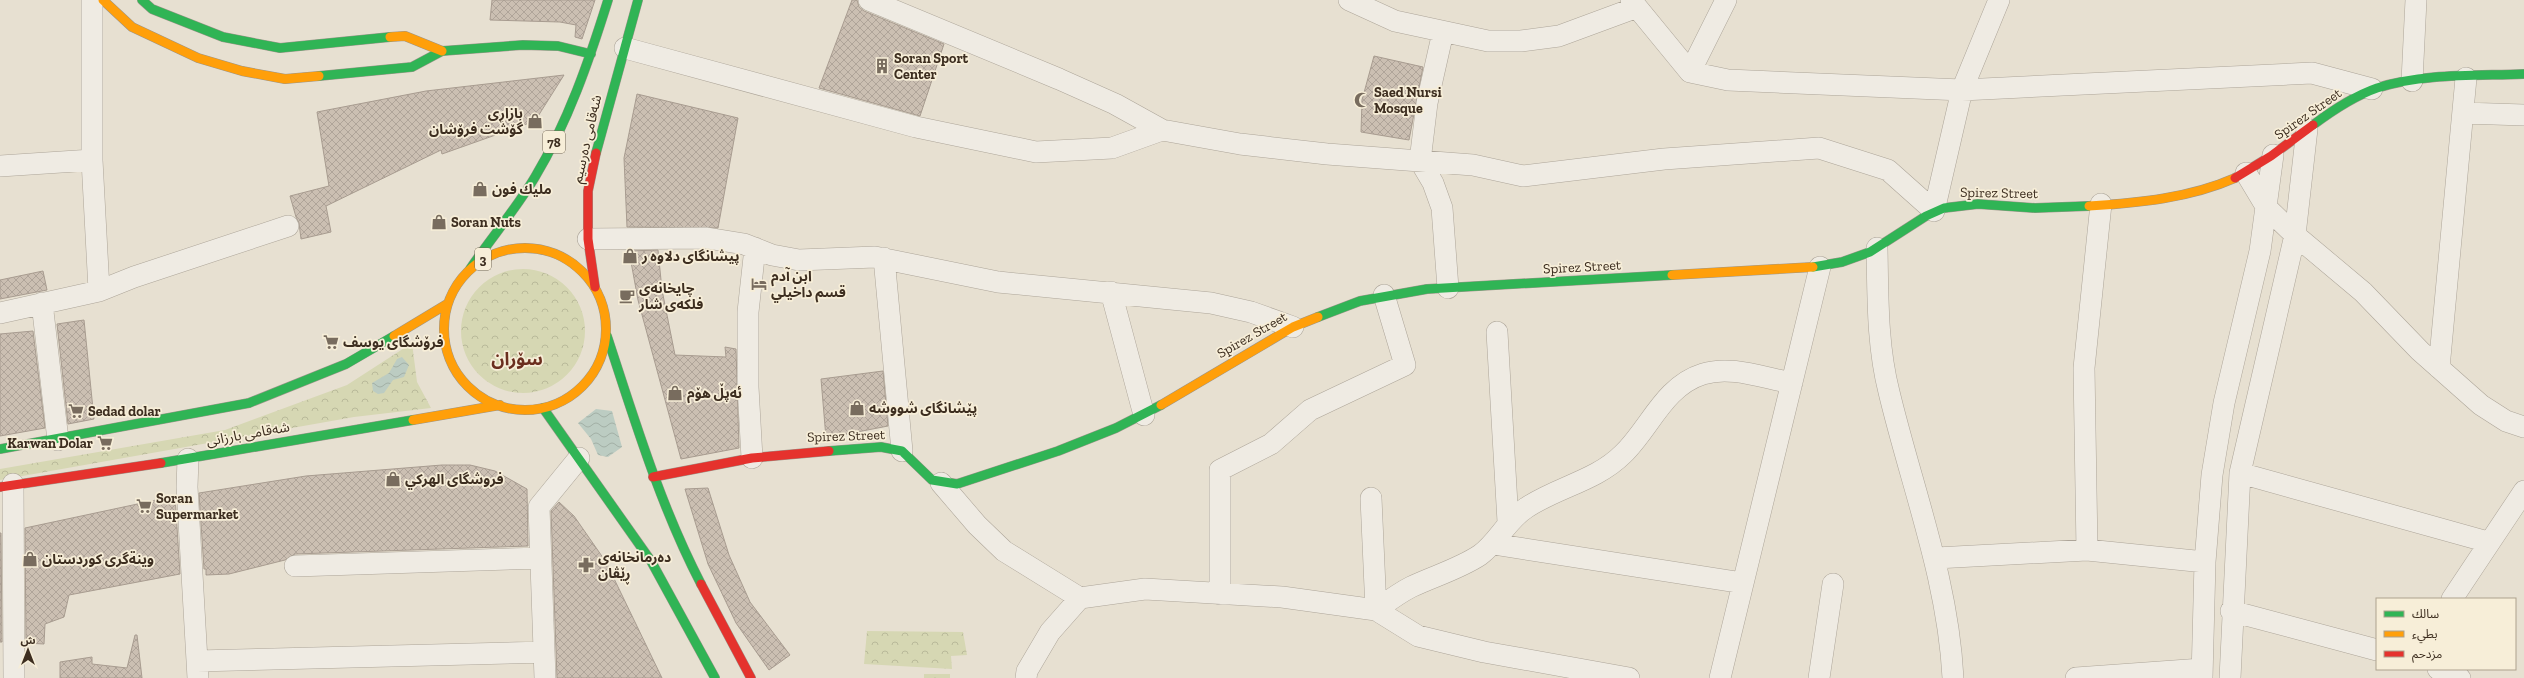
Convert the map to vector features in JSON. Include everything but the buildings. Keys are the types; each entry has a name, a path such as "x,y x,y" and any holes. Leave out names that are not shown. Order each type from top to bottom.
{"main road":[{"path":"102,0 132,27 198,58 242,71 285,79 412,67 442,50"},
{"path":"142,0 152,9 223,37 280,48 405,36 442,50 523,45 558,46 591,54"},
{"name":"78","path":"470,269 535,177 563,126 591,54 608,0"},
{"name":"شەقامی دەرسیم","path":"595,287 588,239 588,191 599,139 638,0"},
{"name":"Spirez Street","path":"653,477 752,458 830,449 881,447 902,451 924,474 941,483 964,482 1087,440 1144,415 1293,327 1337,308 1384,295 1448,288 1820,267 1840,263 1877,248 1934,211 1957,206 2035,208 2101,204 2177,195 2215,186 2246,173 2274,155 2307,129 2372,89 2384,85 2412,81 2524,74"},
{"name":"3","path":"607,336 600,360 587,382 567,399 543,408 523,410 500,406 480,396 470,388 453,368 448,356 443,330 447,304 457,285 470,269 479,261 501,251 519,248 537,248 570,261 580,268 595,287 605,310 607,336 653,477 679,541 751,678"},
{"path":"0,449 58,440 249,403 346,364 447,304"},
{"name":"شەقامی بارزانی","path":"6,486 188,459 500,406"},
{"path":"543,408 651,561 715,678"}],"street":[{"path":"92,0 92,160 99,290"},
{"path":"869,0 1060,79 1115,104 1162,130 1240,144 1327,154 1473,165 1524,176 1664,159 1819,148 1888,170 1934,211 1962,90 1999,0"},
{"path":"1349,0 1395,21 1488,41 1521,41 1559,36 1633,4 1690,72 1728,80 1962,90 2312,73 2372,89"},
{"path":"1690,72 1726,0"},
{"path":"2412,81 2416,0"},
{"path":"1443,32 1427,103 1420,161 1433,183 1442,208 1448,288"},
{"path":"625,48 916,127 1036,152 1112,148 1162,130"},
{"path":"2439,368 2466,78"},
{"path":"2463,113 2524,115"},
{"path":"2230,678 2231,611 2240,473 2295,235 2307,129"},
{"path":"2076,678 2202,674 2205,562 2217,439 2255,276 2267,208 2274,155"},
{"path":"0,166 92,160"},
{"path":"2246,173 2267,208 2295,235 2363,292 2391,323 2439,368 2493,414 2524,427"},
{"path":"2086,550 2084,368 2101,204"},
{"path":"0,312 42,304 99,290 288,226"},
{"path":"588,239 707,238 744,244 772,255 799,260 875,256 998,282 1211,303 1251,312 1293,327"},
{"path":"752,458 748,387 748,312 755,248"},
{"path":"1877,248 1879,335 1889,392 1936,558 1952,654 1953,678"},
{"path":"884,258 902,451"},
{"path":"1720,678 1820,267"},
{"path":"1111,292 1144,415"},
{"path":"1220,594 1220,470 1270,444 1310,410 1405,365 1384,295"},
{"path":"42,304 58,440"},
{"path":"1497,332 1508,522"},
{"path":"1376,610 1410,588 1479,555 1493,544 1508,522 1525,508 1557,490 1598,474 1624,454 1660,406 1682,384 1703,374 1726,370 1792,383"},
{"path":"545,678 539,507 579,458"},
{"path":"188,459 187,487 197,669 544,652"},
{"path":"2240,473 2488,542"},
{"path":"941,483 977,525 1004,551 1080,598 1145,589 1282,597 1376,610 1418,636 1580,674 1628,678"},
{"path":"6,486 9,669"},
{"path":"2453,598 2488,542 2524,491"},
{"path":"1371,498 1376,610"},
{"path":"1493,544 1743,583"},
{"path":"1936,558 2086,550 2205,562"},
{"path":"295,566 541,558"},
{"path":"1819,678 1833,584"},
{"path":"1026,678 1027,671 1050,632 1080,598"},
{"path":"2231,611 2376,650"},
{"path":"2440,670 2460,678"}],"green space":[{"path":"529,269 547,273 558,279 571,291 581,307 585,331 581,355 575,366 563,379 541,391 517,393 499,389 488,383 475,371 463,349 461,325 465,307 471,296 483,283 505,271"},
{"path":"412,343 417,382 431,408 354,417 0,480 0,469 225,430 347,385"},
{"path":"867,631 963,632 967,655 951,656 952,669 864,664"},
{"path":"924,674 950,674 950,678 924,678"}],"water":[{"path":"402,357 409,365 404,377 393,380 384,393 378,394 373,391 372,383 389,373 397,359"},
{"path":"596,409 612,411 622,447 608,457 598,455 591,439 578,423"}],"traffic: fast":[{"path":"142,0 152,9 223,37 280,48 390,37"},
{"path":"470,269 520,201 558,135 577,91 608,0"},
{"path":"596,153 638,0"},
{"path":"319,76 412,67 442,51 523,45 558,46 591,54"},
{"path":"2313,125 2352,99 2377,88 2395,83 2450,76 2524,74"},
{"path":"1813,267 1842,262 1870,252 1926,216 1944,208 1978,204 2035,208 2089,206"},
{"path":"1318,317 1360,301 1427,289 1672,275"},
{"path":"0,449 249,403 346,364 394,336"},
{"path":"607,336 649,462 673,524 701,584"},
{"path":"829,451 881,447 902,451 932,480 957,484 1058,451 1116,428 1161,405"},
{"path":"543,408 651,561 715,678"},
{"path":"161,463 413,420"}],"traffic: slow":[{"path":"103,0 132,27 198,58 242,71 285,79 319,76"},
{"path":"390,37 405,36 442,51"},
{"path":"2089,206 2145,201 2182,195 2218,185 2235,178"},
{"path":"517,248 533,248 549,251 563,257 583,271 593,284 603,305 606,329 603,353 593,374 583,387 570,397 549,407 533,410 517,410 501,407 487,401 473,392 462,381 453,367 447,353 444,337 444,321 447,305 453,291 462,277 473,266 487,257 501,251 517,248"},
{"path":"1672,275 1813,267"},
{"path":"394,336 447,304"},
{"path":"1161,405 1293,327 1318,317"},
{"path":"413,420 500,405"}],"traffic: jam":[{"path":"2235,178 2271,156 2313,125"},
{"path":"595,287 588,239 588,191 596,153"},
{"path":"653,477 752,458 829,451"},
{"path":"0,487 161,463"},
{"path":"701,584 751,678"}],"place":[{"name":"Soran Sport Center","path":"882,66"},
{"name":"Saed Nursi Mosque","path":"1362,100"},
{"name":"بازاڕی گۆشت فرۆشان","path":"535,121"},
{"name":"مليك فون","path":"480,189"},
{"name":"Soran Nuts","path":"439,222"},
{"name":"پیشانگای دلاوه ر","path":"630,256"},
{"name":"ابن آدم قسم داخيلي","path":"759,284"},
{"name":"چایخانەی فلکەی شار","path":"627,296"},
{"name":"فرۆشگای یوسف","path":"331,342"},
{"name":"ئەپڵ هۆم","path":"675,393"},
{"name":"پێشانگای شووشە","path":"857,408"},
{"name":"Sedad dolar","path":"76,411"},
{"name":"Karwan Dolar","path":"105,443"},
{"name":"فروشگای الهركي","path":"393,479"},
{"name":"Soran Supermarket","path":"144,506"},
{"name":"وينةگرى كوردستان","path":"30,559"},
{"name":"دەرمانخانەی ڕێڤان","path":"586,565"}],"district":[{"name":"سۆران","path":"517,359"}]}
